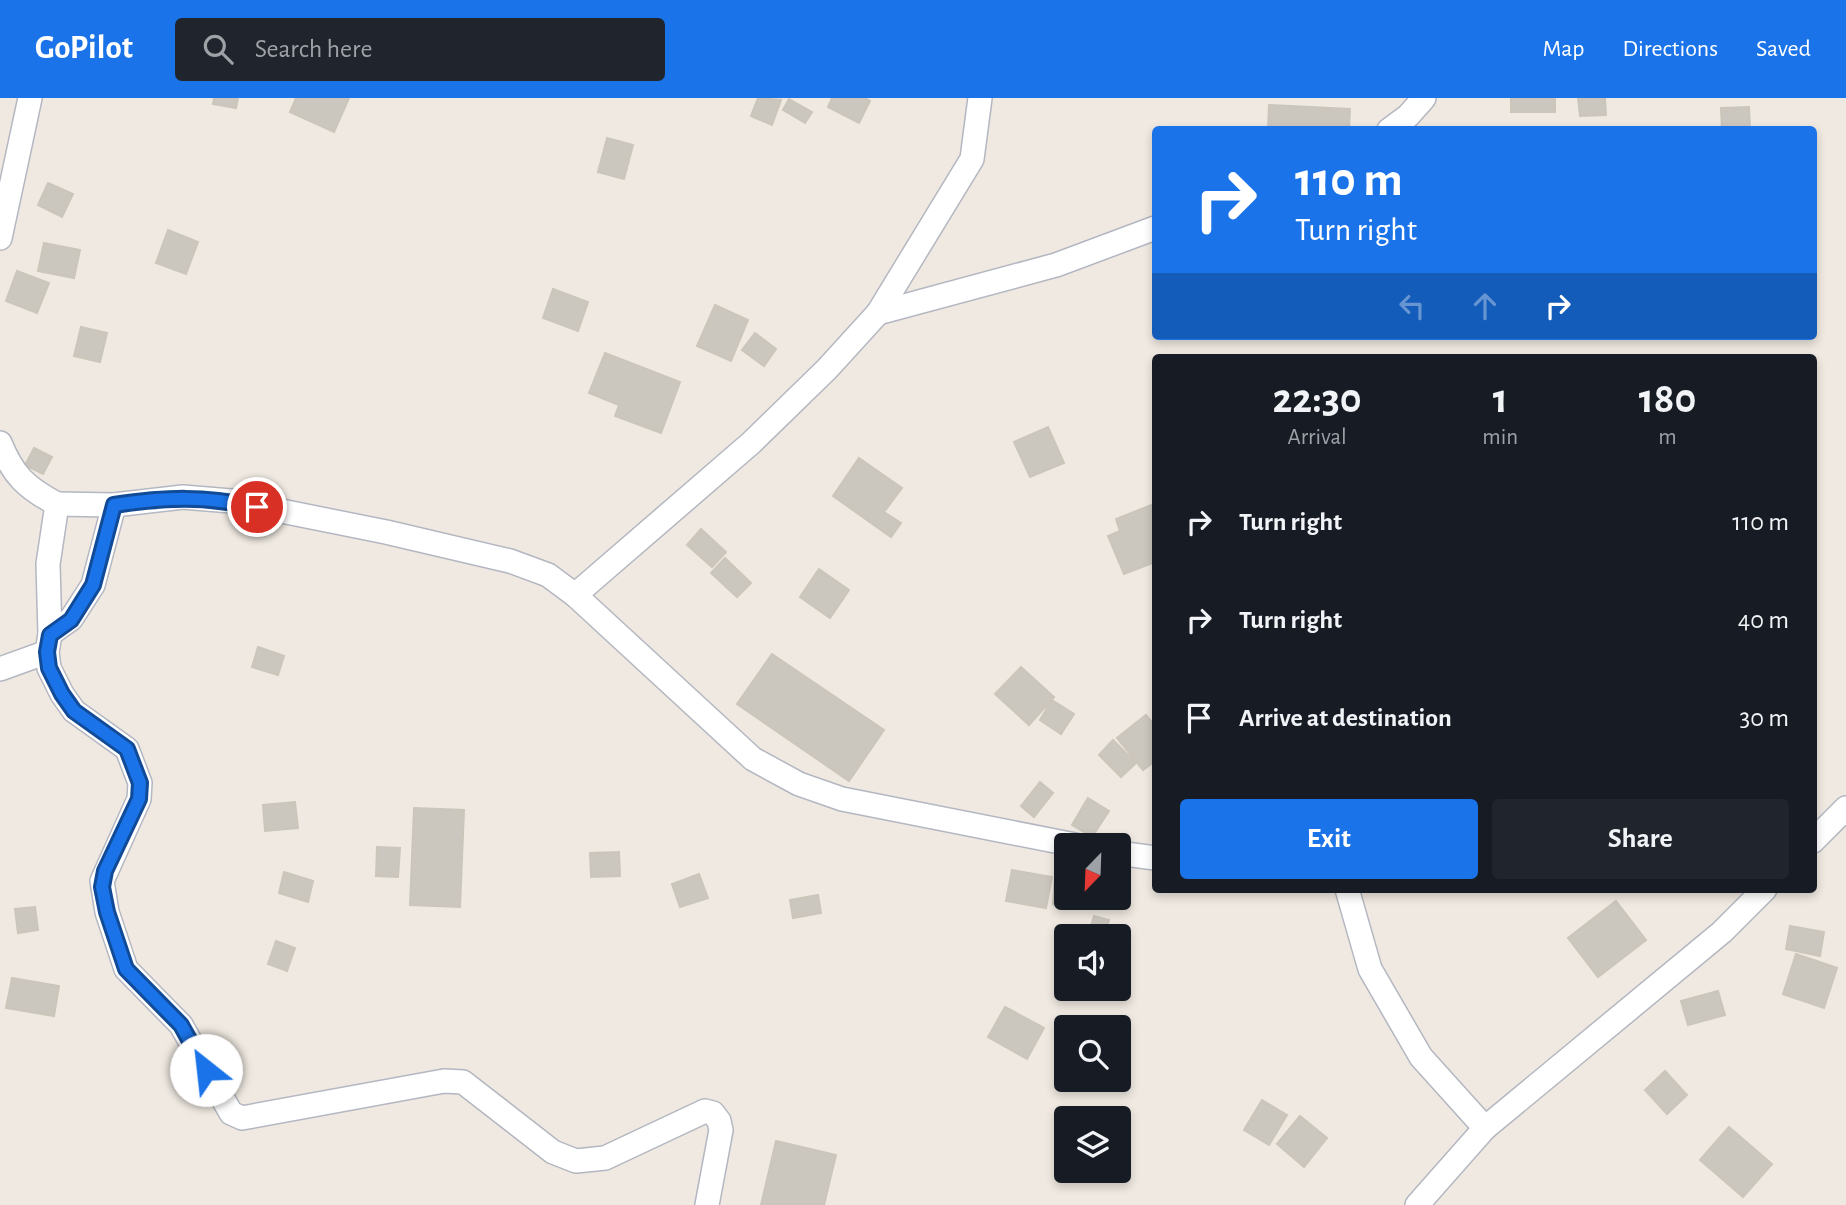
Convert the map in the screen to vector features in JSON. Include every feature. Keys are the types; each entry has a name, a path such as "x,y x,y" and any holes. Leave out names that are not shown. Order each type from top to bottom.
{"street":[{"path":"0,238 30,98"},
{"path":"575,595 751,443 827,369 878,313 972,159 980,98"},
{"path":"1394,126 1424,98"},
{"path":"878,313 1056,265 1152,229"},
{"path":"0,443 10,466 33,491 57,504 114,505 183,497 231,501 510,561 548,575 575,595 753,759 799,784 842,799 1054,841"},
{"path":"57,504 48,564 49,668 74,711 127,749 140,783 139,799 105,871 102,887 107,912 126,969 181,1025 231,1113 242,1118 250,1117 444,1081 463,1082 553,1152 576,1161 605,1158 705,1111 713,1113 719,1121 720,1130 707,1205"},
{"path":"0,670 48,643 71,620 93,585 114,505"},
{"path":"1817,837 1846,807"},
{"path":"1131,855 1152,858"},
{"path":"1348,893 1370,969 1420,1057 1485,1128"},
{"path":"1417,1205 1485,1128 1722,932 1761,893"}],"building":[{"path":"214,98 238,98 236,108 213,104"},
{"path":"296,98 349,98 334,132 290,112"},
{"path":"758,98 781,100 772,125 751,116"},
{"path":"832,98 865,98 870,101 859,123 828,107"},
{"path":"1511,98 1555,98 1555,112 1511,112"},
{"path":"1578,98 1605,98 1606,115 1580,116"},
{"path":"789,99 812,112 805,123 783,110"},
{"path":"1269,105 1350,109 1349,126 1268,126"},
{"path":"1749,107 1750,126 1722,126 1721,108"},
{"path":"607,138 633,145 624,179 598,172"},
{"path":"48,183 73,194 62,217 38,205"},
{"path":"168,230 198,242 186,274 156,263"},
{"path":"44,243 80,250 74,278 38,271"},
{"path":"17,271 49,283 37,313 6,301"},
{"path":"553,289 588,302 578,331 543,318"},
{"path":"715,305 748,320 731,361 697,346"},
{"path":"81,327 107,333 100,362 74,356"},
{"path":"755,333 776,349 764,366 742,350"},
{"path":"605,353 680,382 661,433 615,416 619,405 589,393"},
{"path":"1048,427 1064,463 1030,477 1014,442"},
{"path":"34,448 52,457 43,474 25,465"},
{"path":"859,458 902,488 884,512 901,523 891,537 833,496"},
{"path":"1152,505 1152,563 1124,574 1108,536 1120,531 1116,519"},
{"path":"701,529 726,552 712,567 687,545"},
{"path":"725,558 751,583 737,597 711,573"},
{"path":"819,569 849,590 830,618 800,597"},
{"path":"258,647 284,656 278,675 252,667"},
{"path":"772,654 884,730 849,781 737,704"},
{"path":"1021,667 1054,697 1029,725 995,694"},
{"path":"1052,700 1074,714 1061,734 1040,720"},
{"path":"1146,715 1152,722 1152,763 1143,770 1117,738"},
{"path":"1113,740 1136,763 1121,777 1099,755"},
{"path":"1040,782 1053,793 1034,817 1021,806"},
{"path":"1088,798 1109,811 1095,833 1085,833 1072,825"},
{"path":"295,802 298,828 265,831 263,805"},
{"path":"414,808 464,810 460,907 410,905"},
{"path":"377,847 400,848 398,877 376,876"},
{"path":"619,852 620,876 591,877 590,853"},
{"path":"1012,870 1052,877 1046,908 1006,901"},
{"path":"284,872 313,881 308,902 279,893"},
{"path":"699,874 708,898 680,907 672,884"},
{"path":"818,895 821,913 793,918 790,900"},
{"path":"1616,901 1646,940 1598,977 1568,938"},
{"path":"35,907 38,930 18,933 15,909"},
{"path":"1094,916 1109,920 1108,924 1092,924"},
{"path":"1790,926 1824,932 1820,956 1786,949"},
{"path":"276,941 295,948 287,971 268,964"},
{"path":"1796,954 1837,968 1824,1008 1783,994"},
{"path":"12,978 59,986 54,1016 6,1008"},
{"path":"1718,991 1725,1015 1688,1025 1681,1001"},
{"path":"1005,1007 1044,1028 1027,1059 988,1037"},
{"path":"1665,1071 1687,1095 1667,1114 1645,1090"},
{"path":"1262,1100 1287,1115 1269,1145 1244,1130"},
{"path":"1300,1116 1327,1138 1304,1167 1277,1144"},
{"path":"1729,1127 1772,1164 1743,1197 1700,1160"},
{"path":"776,1141 836,1155 824,1205 761,1205"}],"route":[{"path":"206,1070 181,1025 126,969 107,912 102,881 141,792 131,756 119,742 74,711 49,668 47,652 50,635 71,620 93,585 114,505 183,497 231,501 257,507"}]}
